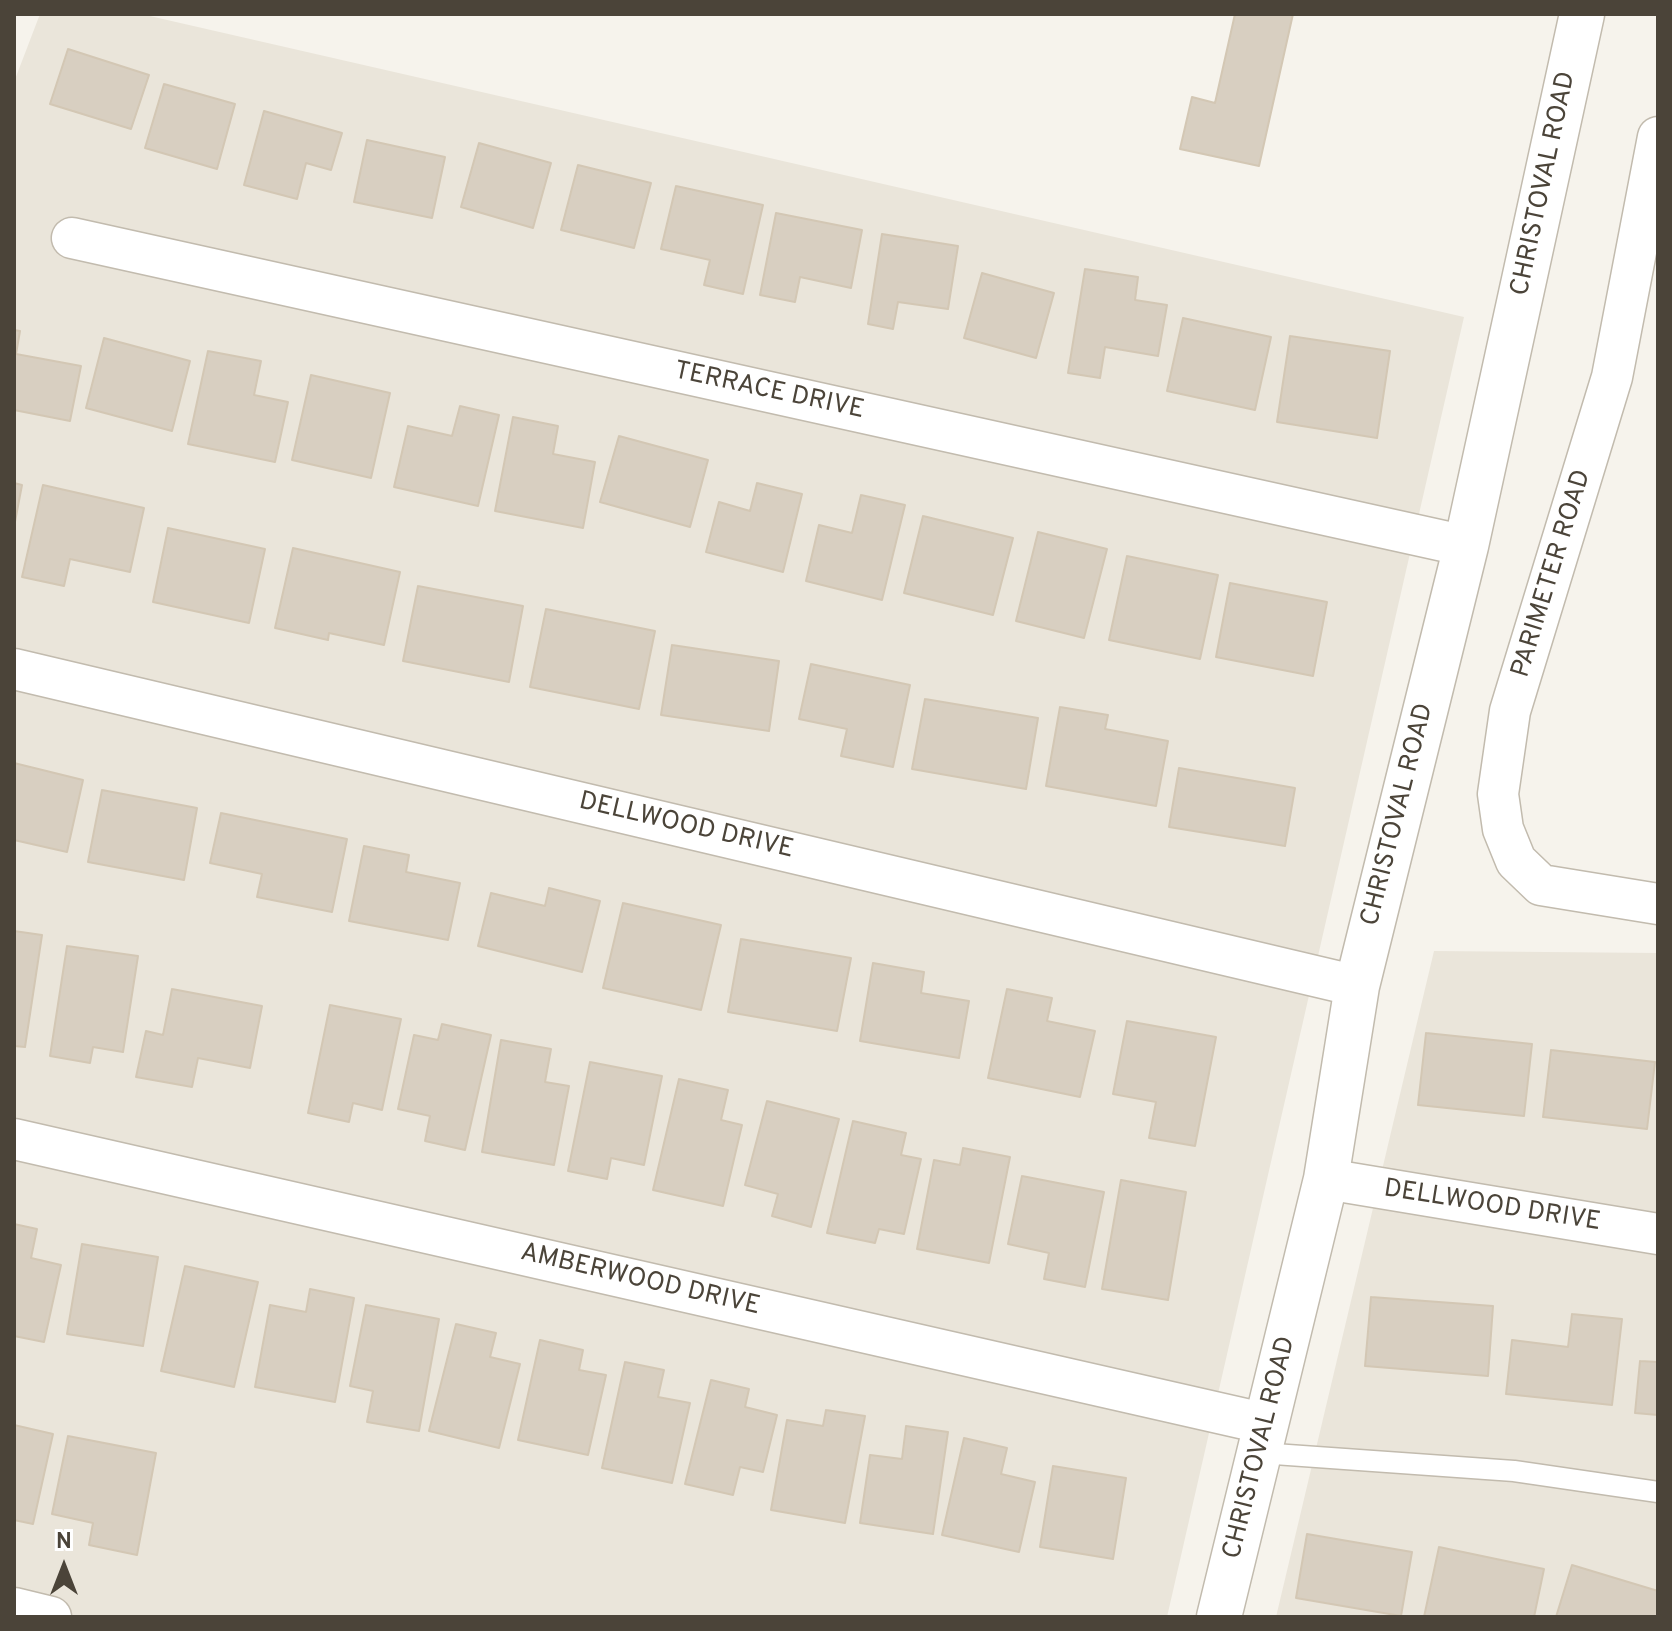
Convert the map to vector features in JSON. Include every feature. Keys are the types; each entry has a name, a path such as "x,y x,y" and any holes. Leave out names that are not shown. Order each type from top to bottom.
{"street":[{"name":"CHRISTOVAL ROAD","path":"1219,1617 1326,1179 1357,986 1466,546 1582,14"},
{"name":"PARIMETER ROAD","path":"1658,137 1612,377 1510,711 1498,794 1503,829 1516,861 1541,885 1658,904"},
{"name":"TERRACE DRIVE","path":"72,238 1466,546"},
{"name":"DELLWOOD DRIVE","path":"14,669 1357,986"},
{"name":"AMBERWOOD DRIVE","path":"14,1139 1263,1438"},
{"name":"DELLWOOD DRIVE","path":"1326,1179 1658,1234"},
{"path":"14,1608 51,1617"}],"lane":[{"path":"1263,1438 1658,1492"}],"shaded area":[{"path":"40,14 141,14 1464,317 1167,1617 14,1617 14,82"},
{"path":"1434,951 1658,953 1658,1617 1276,1617"}],"building":[{"path":"1235,14 1293,14 1259,166 1180,149 1192,97 1215,103"},
{"path":"68,49 149,75 131,129 50,104"},
{"path":"164,84 235,104 217,169 145,148"},
{"path":"264,111 342,133 331,170 306,163 297,199 244,185"},
{"path":"367,140 445,157 432,218 354,202"},
{"path":"479,143 551,163 533,228 461,207"},
{"path":"578,165 651,183 634,248 561,230"},
{"path":"676,186 763,205 743,294 704,285 710,260 661,249"},
{"path":"776,213 862,230 851,288 800,277 795,302 760,295"},
{"path":"882,234 958,246 948,309 898,302 893,329 868,324"},
{"path":"1085,269 1138,277 1135,300 1167,305 1158,356 1105,347 1100,378 1068,373"},
{"path":"982,273 1054,293 1036,358 964,338"},
{"path":"1183,318 1271,337 1255,410 1167,391"},
{"path":"14,330 20,331 16,354 81,366 70,421 14,410"},
{"path":"1290,336 1390,351 1377,438 1277,422"},
{"path":"104,338 190,361 172,431 86,408"},
{"path":"208,351 261,361 254,395 288,402 275,462 188,444"},
{"path":"311,375 390,393 371,478 292,460"},
{"path":"460,406 499,415 478,506 394,487 408,426 452,436"},
{"path":"513,417 558,426 553,454 595,462 583,528 495,511"},
{"path":"619,436 708,460 690,527 600,502"},
{"path":"14,483 22,485 14,527"},
{"path":"757,483 802,494 783,572 706,552 719,502 750,511"},
{"path":"43,485 144,508 130,572 70,559 64,586 22,577"},
{"path":"861,495 905,505 882,600 806,581 819,525 852,533"},
{"path":"923,516 1013,538 993,615 904,593"},
{"path":"168,528 265,549 249,623 153,602"},
{"path":"1038,532 1107,549 1084,638 1016,621"},
{"path":"293,548 400,572 384,645 329,633 328,640 275,628"},
{"path":"1127,556 1218,575 1200,659 1109,640"},
{"path":"1230,583 1327,602 1313,676 1216,657"},
{"path":"418,586 523,606 509,682 403,661"},
{"path":"546,609 655,631 639,709 530,687"},
{"path":"672,645 779,661 769,731 661,715"},
{"path":"811,664 910,685 893,767 841,756 847,729 799,719"},
{"path":"925,699 1038,718 1026,789 912,769"},
{"path":"1060,707 1108,715 1105,729 1168,741 1156,806 1046,786"},
{"path":"14,763 83,780 67,852 14,840"},
{"path":"1179,768 1295,788 1285,846 1169,827"},
{"path":"102,790 197,808 184,880 88,862"},
{"path":"221,813 347,839 332,912 257,897 262,874 210,863"},
{"path":"364,846 409,855 406,872 460,883 448,940 349,921"},
{"path":"549,888 600,901 582,972 478,946 491,893 545,906"},
{"path":"623,903 721,925 701,1010 603,988"},
{"path":"14,931 42,935 25,1047 14,1046"},
{"path":"741,939 851,958 837,1031 728,1012"},
{"path":"67,946 138,956 123,1052 93,1047 90,1063 50,1056"},
{"path":"873,963 924,972 921,993 969,1001 959,1058 860,1041"},
{"path":"172,989 262,1006 250,1068 198,1058 192,1087 136,1077 146,1031 163,1035"},
{"path":"1007,989 1052,998 1047,1021 1095,1031 1080,1097 988,1078"},
{"path":"330,1005 401,1019 382,1110 353,1103 349,1122 308,1113"},
{"path":"1127,1021 1216,1037 1195,1146 1149,1138 1156,1102 1113,1094"},
{"path":"442,1024 491,1035 465,1150 425,1141 430,1116 398,1109 414,1035 438,1040"},
{"path":"1426,1033 1532,1044 1524,1116 1418,1105"},
{"path":"501,1040 551,1049 545,1082 569,1086 554,1165 482,1152"},
{"path":"1551,1050 1655,1062 1647,1129 1543,1117"},
{"path":"590,1062 662,1076 644,1165 611,1158 607,1179 568,1171"},
{"path":"679,1079 728,1090 721,1120 742,1125 723,1206 653,1190"},
{"path":"767,1101 839,1119 811,1227 772,1216 778,1194 745,1185"},
{"path":"853,1121 906,1133 901,1155 921,1159 904,1234 879,1229 875,1243 827,1233"},
{"path":"963,1148 1010,1157 989,1263 917,1249 934,1160 960,1165"},
{"path":"1022,1176 1104,1192 1085,1287 1044,1279 1049,1253 1008,1244"},
{"path":"1121,1180 1186,1192 1168,1300 1102,1289"},
{"path":"14,1224 37,1229 31,1258 61,1265 44,1342 14,1336"},
{"path":"82,1244 158,1257 143,1346 67,1334"},
{"path":"185,1266 258,1282 234,1387 161,1371"},
{"path":"310,1289 354,1298 335,1402 255,1387 270,1305 306,1312"},
{"path":"1371,1297 1493,1306 1488,1376 1365,1366"},
{"path":"366,1305 439,1319 419,1431 367,1422 373,1391 350,1386"},
{"path":"1572,1314 1622,1319 1612,1405 1506,1394 1512,1340 1568,1347"},
{"path":"456,1324 496,1333 490,1357 520,1364 499,1448 429,1431"},
{"path":"540,1340 583,1350 579,1370 606,1375 588,1455 518,1440"},
{"path":"1640,1361 1658,1362 1658,1415 1635,1413"},
{"path":"625,1362 664,1370 658,1397 690,1403 672,1483 602,1468"},
{"path":"711,1380 749,1389 745,1407 777,1415 763,1472 740,1467 733,1495 685,1484"},
{"path":"826,1410 865,1416 845,1523 771,1510 787,1420 823,1426"},
{"path":"14,1425 53,1434 33,1524 14,1520"},
{"path":"906,1426 948,1432 933,1534 860,1523 870,1455 902,1459"},
{"path":"68,1436 156,1453 137,1555 89,1545 93,1523 52,1514"},
{"path":"964,1438 1007,1448 1001,1474 1035,1482 1019,1552 942,1535"},
{"path":"1053,1466 1126,1478 1113,1559 1040,1547"},
{"path":"1307,1534 1412,1552 1401,1616 1296,1598"},
{"path":"1439,1547 1544,1569 1534,1617 1424,1617"},
{"path":"1572,1565 1658,1591 1658,1617 1556,1617"}]}
